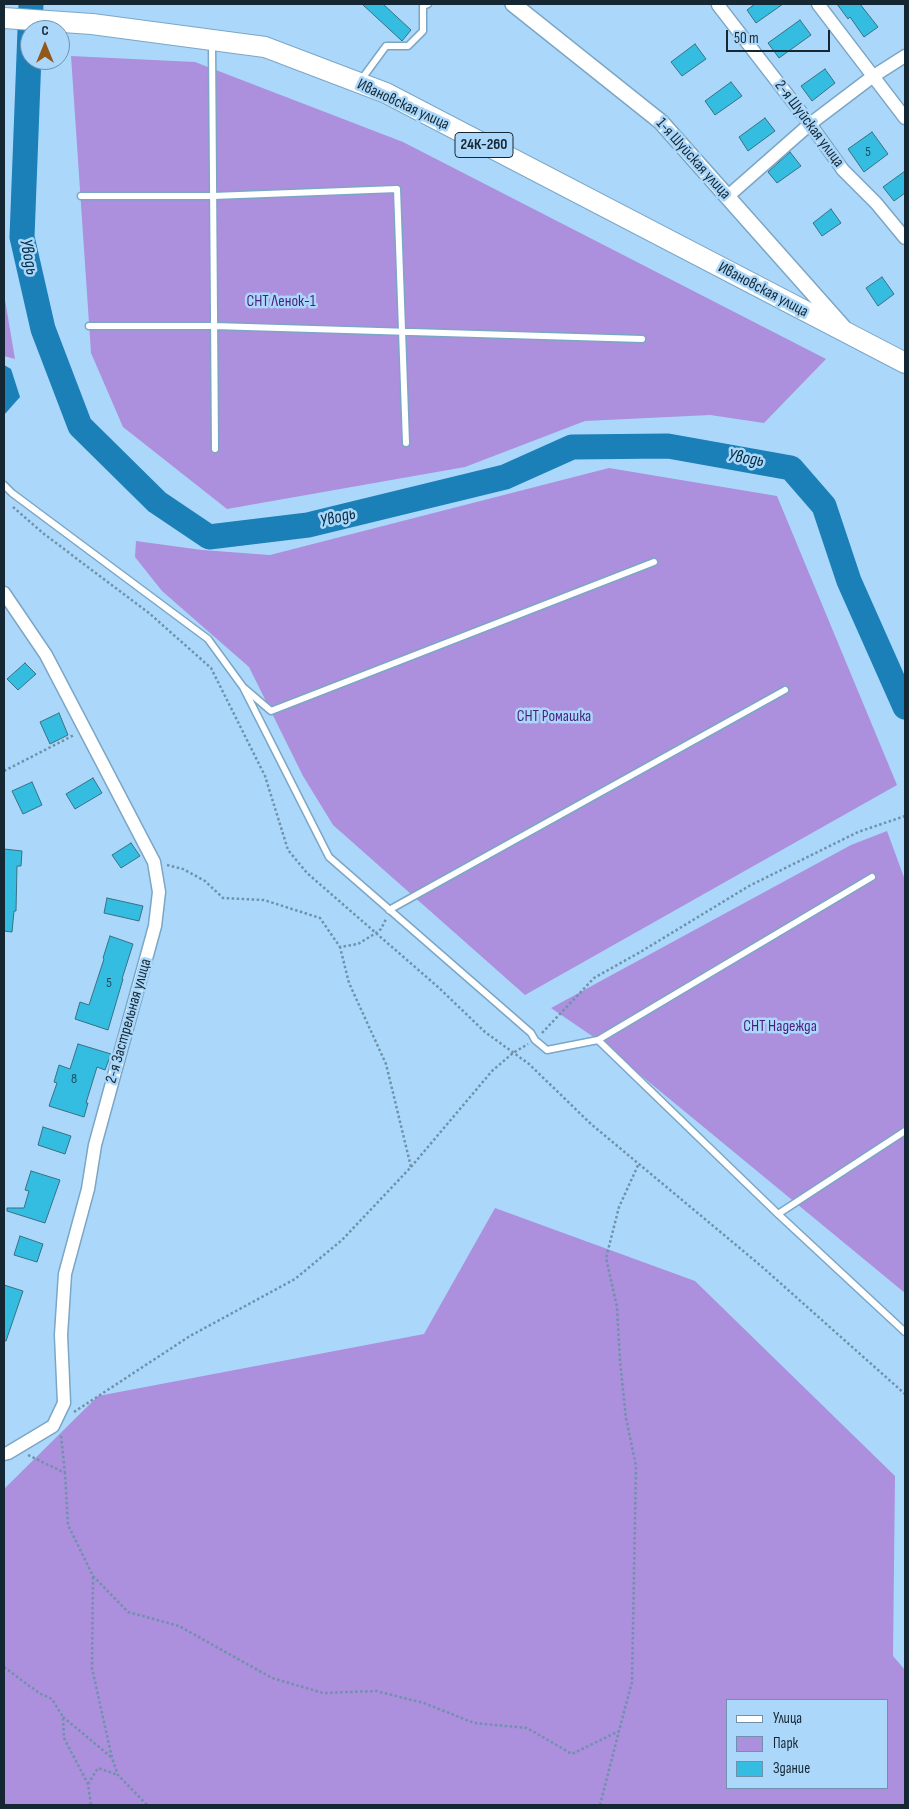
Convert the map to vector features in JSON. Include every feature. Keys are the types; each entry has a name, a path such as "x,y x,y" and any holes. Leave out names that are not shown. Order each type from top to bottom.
{"main road":[{"name":"Ивановская улица","path":"4,18 92,24 265,47 386,94 851,336"},
{"name":"24К-260","path":"851,336 905,363"}],"street":[{"name":"1-я Шуйская улица","path":"514,4 661,122 851,336"},
{"path":"818,4 905,118"},
{"name":"2-я Шуйская улица","path":"718,5 843,170 876,203 905,238"},
{"path":"727,197 810,124 872,77 905,56"},
{"name":"2-я Застрельная улица","path":"4,593 46,655 154,862 159,892 155,926 95,1145 88,1189 65,1274 60,1335 64,1403 56,1424"},
{"path":"10,1451 56,1424"}],"lane":[{"path":"359,83 386,46 408,46 423,31 423,6 428,4"},
{"path":"212,40 215,449"},
{"path":"81,196 213,196 397,189 406,443"},
{"path":"90,326 214,326 642,339"},
{"path":"4,485 12,493 208,639 243,688 329,857 531,1032 535,1040 547,1050 598,1040 872,877"},
{"path":"243,688 270,711 654,562"},
{"path":"389,910 785,690"},
{"path":"598,1040 778,1214 905,1332"},
{"path":"778,1214 905,1131"}],"path":[{"path":"10,506 149,613 211,668 265,776 288,850 307,873 438,987 485,1032 529,1064 592,1124 760,1265 905,1394"},
{"path":"4,771 85,729"},
{"path":"619,1732 572,1754 528,1728 474,1723 424,1703 376,1691 323,1692 272,1678 179,1626 128,1612 93,1576 68,1525 65,1473 56,1424 190,1336 295,1279 342,1240 411,1167 492,1071 513,1052 535,1040 594,978 749,886 858,832 905,816"},
{"path":"154,862 183,869 205,881 223,898 264,900 320,918 340,947 349,983 386,1064 411,1167"},
{"path":"340,947 358,944 381,930 389,910"},
{"path":"600,1805 632,1682 636,1466 626,1418 617,1307 606,1258 619,1207 639,1163"},
{"path":"10,1451 65,1473"},
{"path":"93,1576 92,1668 112,1758 118,1775 147,1805"},
{"path":"4,1667 52,1699 63,1717 112,1758"},
{"path":"63,1717 64,1738 88,1784 91,1805"},
{"path":"88,1784 98,1768 118,1775"}],"green space":[{"name":"СНТ Ленок-1","path":"71,56 195,62 403,142 826,359 764,423 710,415 585,421 465,467 227,509 123,427 91,353"},
{"path":"4,294 15,359 4,356"},
{"name":"СНТ Ромашка","path":"609,468 777,496 897,785 525,995 333,825 303,776 249,667 162,591 135,557 136,541 202,550 270,555"},
{"name":"СНТ Надежда","path":"887,831 905,880 905,1293 598,1040 551,1008 851,845"},
{"path":"495,1208 695,1281 895,1476 893,1656 905,1670 905,1805 4,1805 4,1489 98,1396 424,1334"}],"water":[{"path":"4,365 11,369 20,397 4,415"}],"building":[{"path":"362,4 383,4 411,30 402,41"},
{"path":"755,4 783,4 756,23 747,10"},
{"path":"837,4 860,4 878,27 864,37 850,17 848,19"},
{"path":"800,20 811,35 779,58 768,43"},
{"path":"695,44 706,59 682,76 671,62"},
{"path":"825,69 835,83 812,101 801,86"},
{"path":"731,82 742,96 715,115 705,101"},
{"path":"765,118 775,131 748,151 739,137"},
{"path":"872,132 888,154 864,172 848,149"},
{"path":"790,152 801,166 777,183 768,172"},
{"path":"905,171 905,193 894,201 883,187"},
{"path":"831,209 841,223 822,236 813,223"},
{"path":"882,277 894,294 878,306 866,288"},
{"path":"25,663 36,674 18,690 7,679"},
{"path":"59,713 68,735 50,744 40,722"},
{"path":"93,778 102,793 75,809 66,794"},
{"path":"32,782 42,805 23,814 12,791"},
{"path":"131,843 140,856 121,868 112,855"},
{"path":"4,849 22,851 21,866 17,866 16,911 14,911 12,932 4,931"},
{"path":"107,898 143,906 139,921 104,913"},
{"path":"110,936 133,944 108,1030 75,1019 80,1002 89,1005"},
{"path":"78,1044 111,1054 105,1070 97,1067 86,1103 88,1103 84,1117 49,1106 57,1083 54,1082 59,1065 70,1069"},
{"path":"43,1127 71,1136 65,1154 38,1145"},
{"path":"31,1171 60,1180 45,1223 7,1211 7,1208 24,1208 29,1191 25,1190"},
{"path":"20,1236 43,1244 37,1262 14,1255"},
{"path":"4,1285 23,1291 6,1341 4,1341"}],"waterway":[{"name":"Уводь","path":"31,4 22,237 43,329 80,426 157,502 209,537 308,525 505,477 572,447 668,446 791,468 824,506 849,581 905,707"}]}
